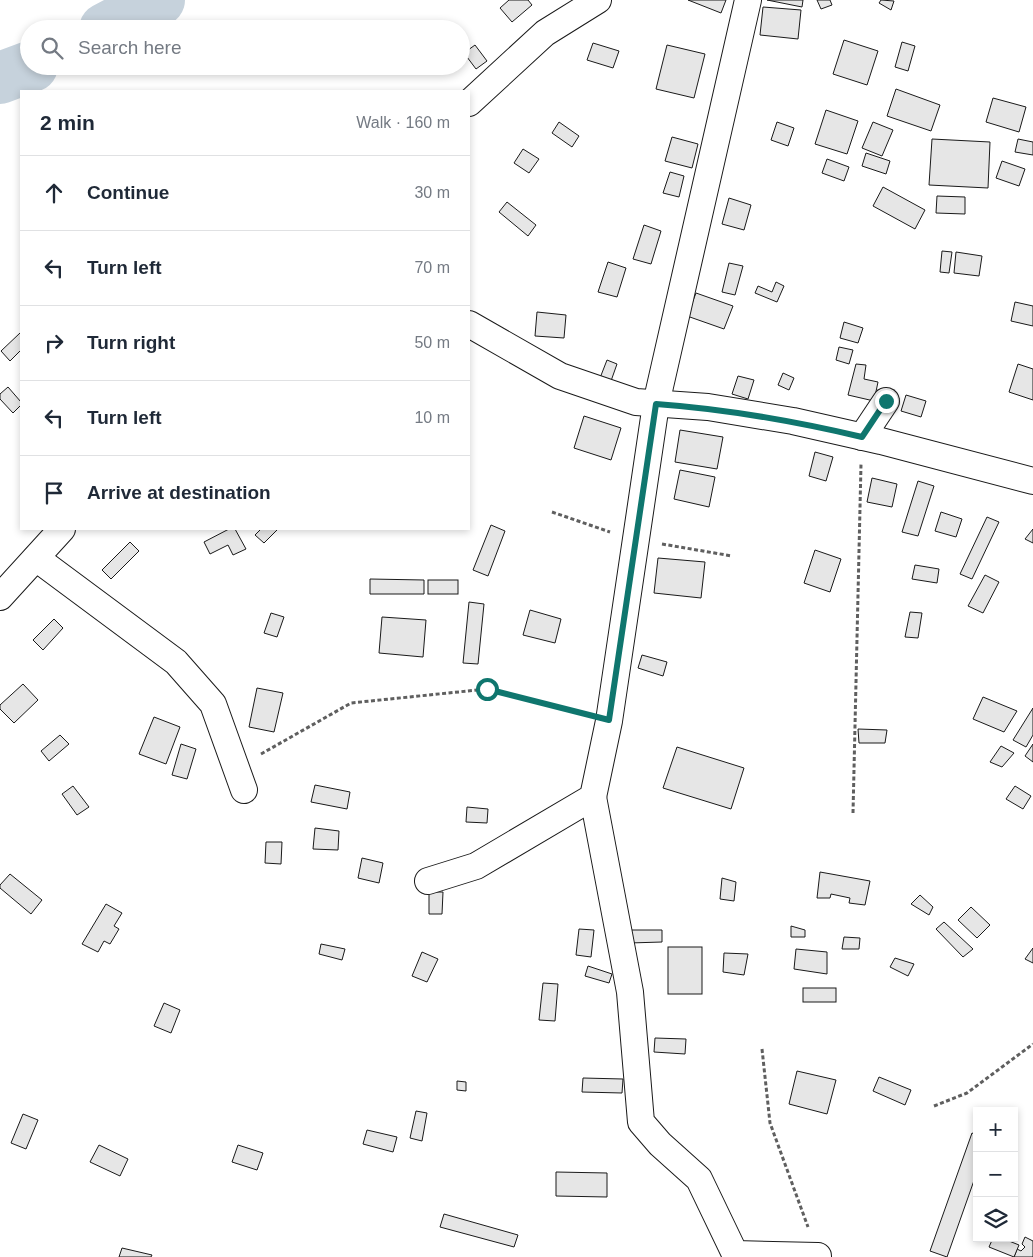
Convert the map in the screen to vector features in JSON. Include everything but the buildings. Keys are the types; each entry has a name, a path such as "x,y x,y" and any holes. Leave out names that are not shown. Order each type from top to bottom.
{"street":[{"path":"470,102 545,33 598,0"},
{"path":"748,0 656,404 609,720 593,797 630,992 640,1122 660,1144 699,1179 735,1254 818,1256"},
{"path":"470,325 560,376 636,402 708,408 792,421 1033,481"},
{"path":"862,437 886,401"},
{"path":"0,597 61,530"},
{"path":"36,558 176,662 213,704 244,790"},
{"path":"428,881 476,866 593,797"}],"path":[{"path":"853,813 862,437"},
{"path":"244,790 257,756 351,703 487,689 609,720"},
{"path":"934,1106 967,1093 1033,1044"},
{"path":"762,1048 770,1123 818,1256"}],"waterway":[{"path":"122,20 159,0"},
{"path":"0,78 20,70"}],"route":[{"path":"487,689 609,720 656,404 708,408 792,421 862,437 886,401"}]}
